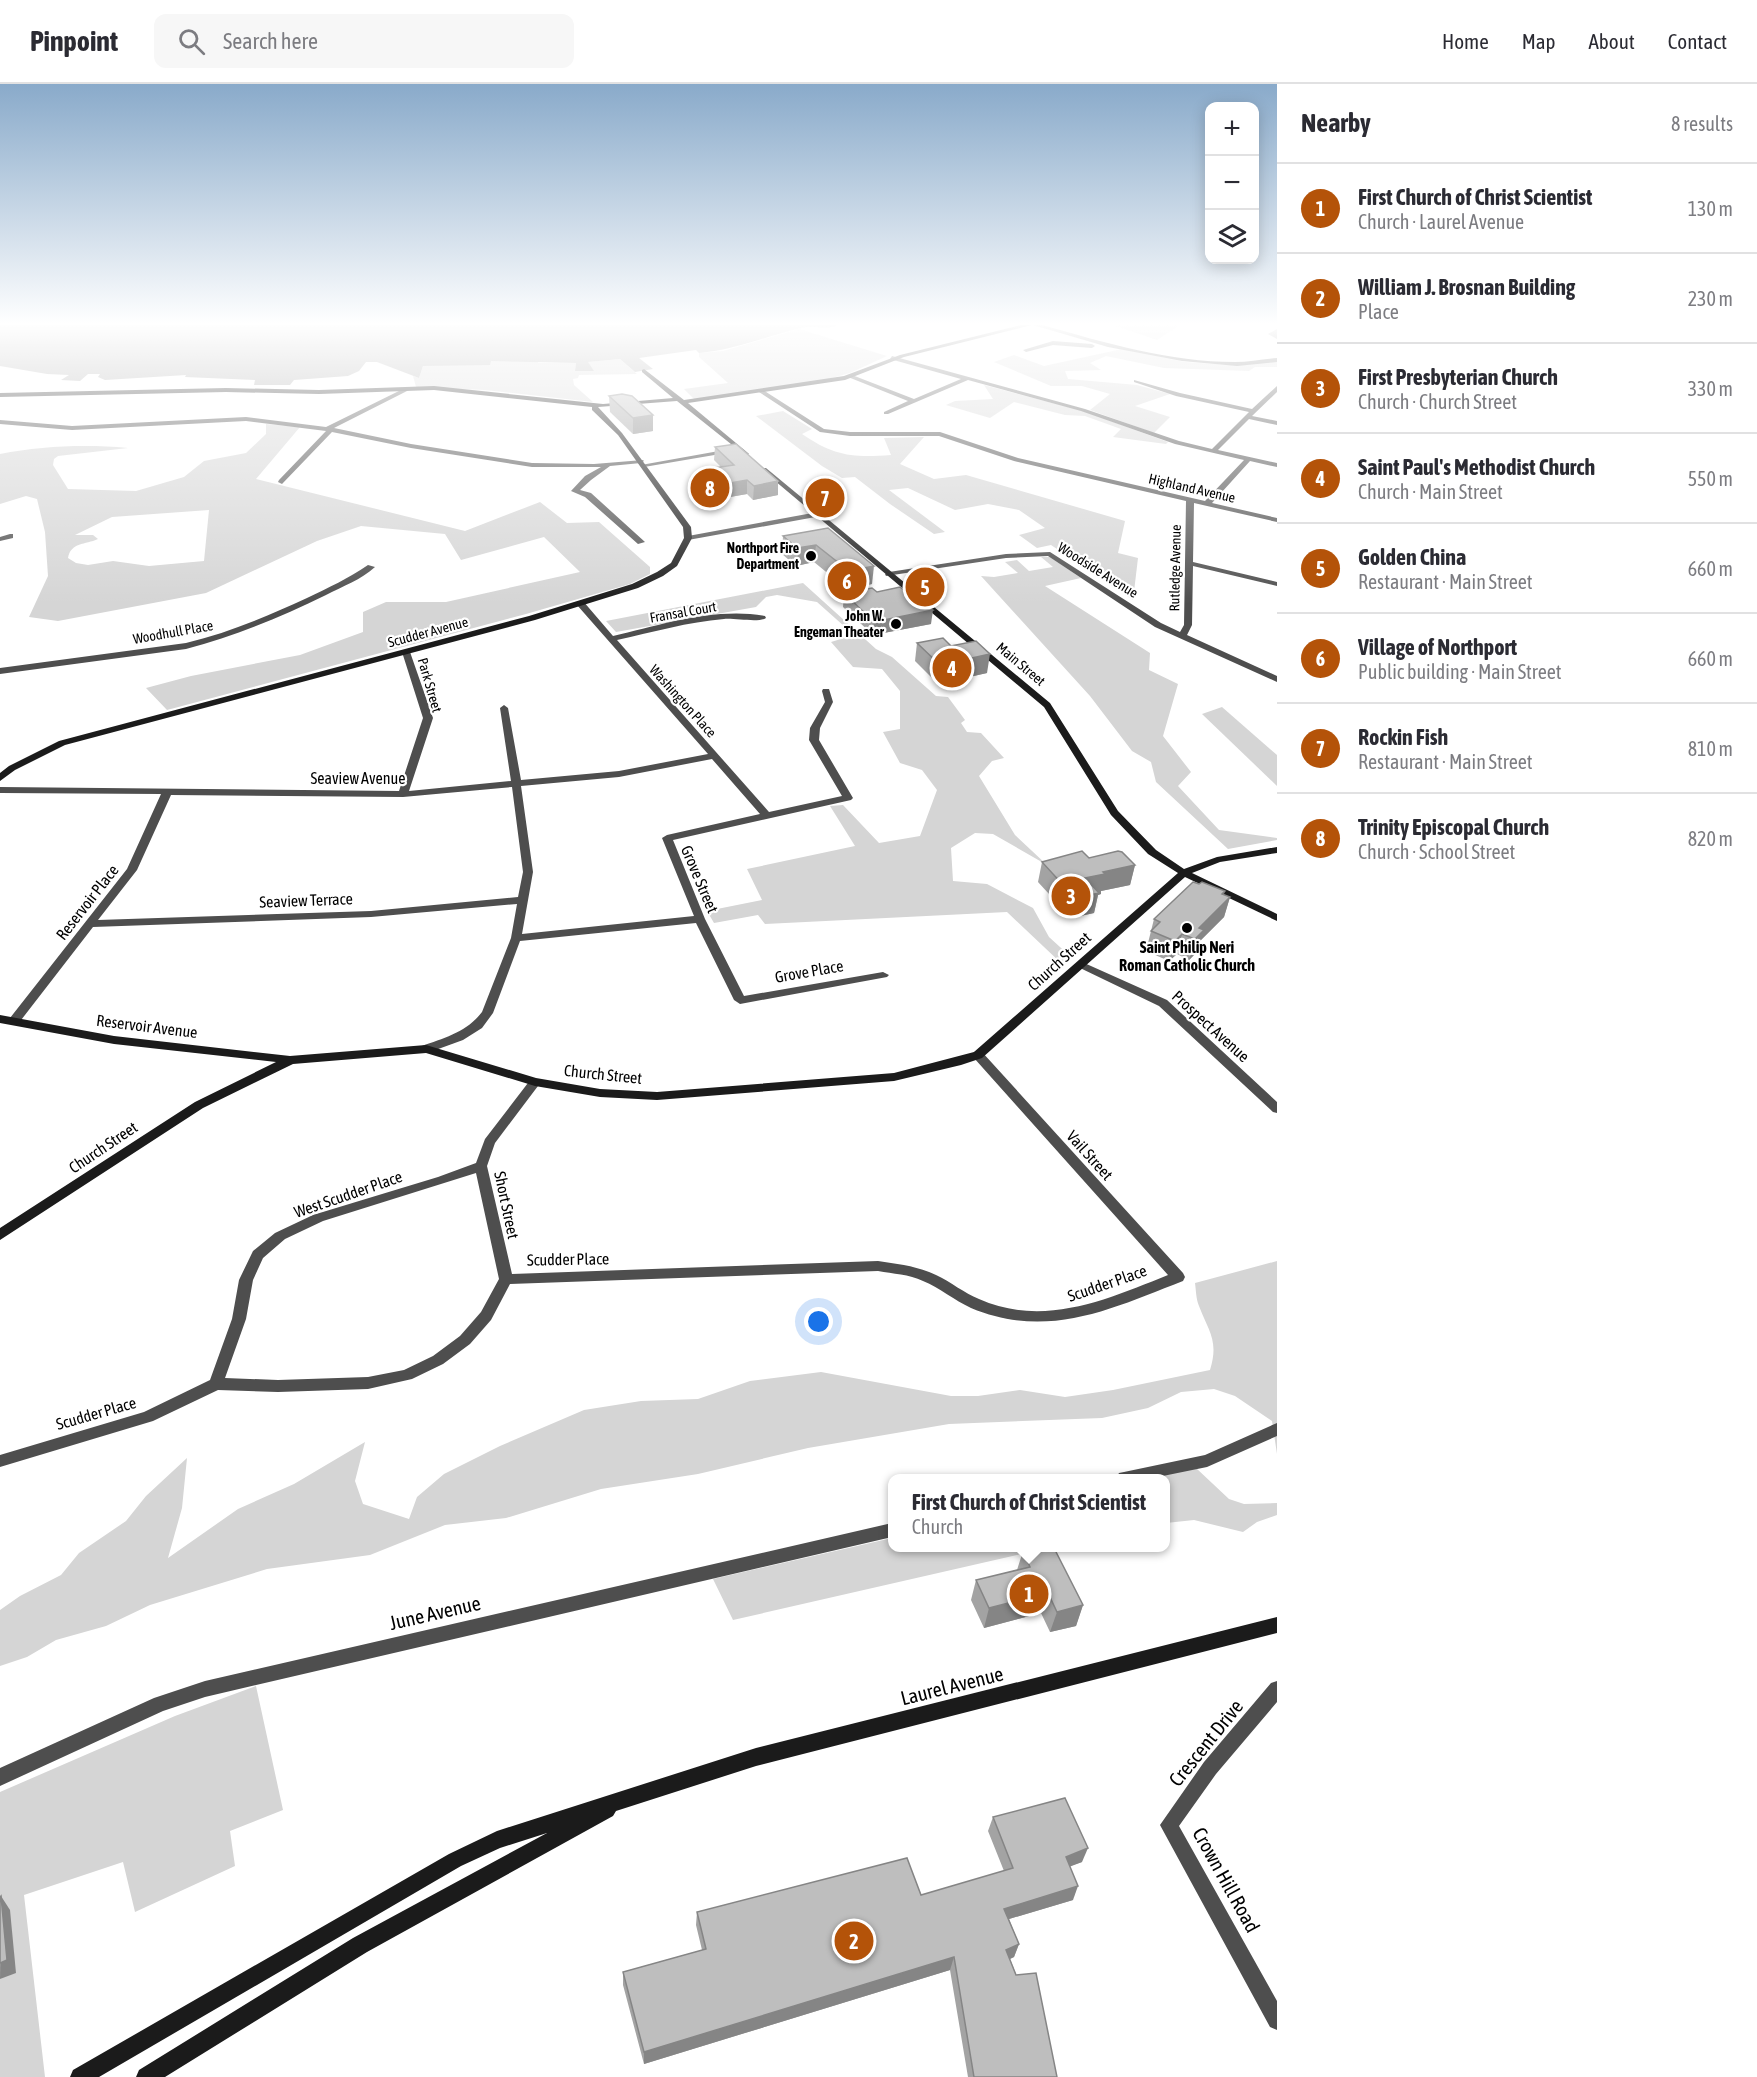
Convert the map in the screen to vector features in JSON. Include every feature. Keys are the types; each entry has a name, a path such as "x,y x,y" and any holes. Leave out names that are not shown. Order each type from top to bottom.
{"main road":[{"path":"603,418 620,434 683,520 688,529 688,538"},
{"path":"701,418 752,459"},
{"name":"Main Street","path":"761,466 1047,705 1114,813 1152,852 1185,873 1277,918"},
{"name":"Scudder Avenue","path":"0,778 12,768 62,743 406,652 635,586 660,574 678,558 688,538"},
{"name":"Church Street","path":"0,1235 199,1105 291,1060 426,1049 535,1082 600,1093 657,1096 866,1081 934,1069 978,1054 1192,867 1277,850"},
{"name":"Reservoir Avenue","path":"0,1018 114,1040 291,1060"},
{"name":"Laurel Avenue","path":"639,1794 756,1757 1277,1625"},
{"path":"80,2077 455,1860 497,1840 639,1794"},
{"path":"146,2077 360,1945 639,1794"}],"street":[{"path":"282,483 328,429 350,418"},
{"name":"Highland Avenue","path":"803,418 822,430 850,434 940,434 1016,460 1277,520"},
{"path":"1106,418 1177,443 1277,465"},
{"path":"1213,451 1246,418"},
{"path":"1262,418 1277,423"},
{"path":"0,422 72,428 246,419 328,429 421,448 532,465 642,463 740,450"},
{"path":"1207,504 1248,459"},
{"path":"611,465 588,478 575,491 588,495 641,542"},
{"name":"Rutledge Avenue","path":"1182,636 1188,625 1190,500"},
{"path":"688,538 818,514"},
{"path":"0,539 10,536"},
{"name":"Woodside Avenue","path":"889,574 1006,556 1050,554 1158,625 1277,679"},
{"path":"1189,563 1277,584"},
{"name":"Woodhull Place","path":"0,671 212,641 239,631 356,577 371,567"},
{"name":"Washington Place","path":"580,603 767,816"},
{"name":"Fransal Court","path":"610,639 697,621 744,616 762,618"},
{"name":"Park Street","path":"403,794 428,718 406,652"},
{"name":"Grove Street","path":"740,1000 700,919 667,838 848,798 814,740 815,728 830,700 826,691"},
{"path":"426,1049 459,1037 478,1026 487,1013 516,938 528,872 504,708"},
{"name":"Seaview Avenue","path":"0,790 403,794 516,785 639,771 714,756"},
{"name":"Reservoir Place","path":"14,1021 132,870 167,792"},
{"name":"Seaview Terrace","path":"89,924 371,914 523,900"},
{"path":"516,938 700,919"},
{"name":"Prospect Avenue","path":"1082,964 1162,1003 1277,1109"},
{"name":"Grove Place","path":"740,1000 883,975"},
{"name":"Vail Street","path":"978,1054 1178,1277"},
{"name":"Short Street","path":"506,1279 481,1166 489,1142 535,1082"},
{"name":"West Scudder Place","path":"216,1384 239,1319 246,1280 258,1255 280,1236 318,1218 481,1166"},
{"name":"Scudder Place","path":"0,1461 148,1417 216,1384 278,1386 368,1383 407,1375 438,1360 465,1340 486,1316 506,1279 878,1266 906,1270 929,1277 975,1304 1005,1315 1043,1319 1078,1314 1178,1277"},
{"path":"1147,1474 1208,1461 1277,1429"},
{"name":"June Avenue","path":"0,1777 160,1704 205,1689 888,1531"},
{"name":"Crescent Drive","path":"1170,1825 1210,1768 1277,1689"},
{"name":"Crown Hill Road","path":"1170,1825 1277,2020"}],"shaded area":[{"path":"759,418 794,418 812,429 802,434 824,447 844,454 891,455 884,438 924,437 900,464 934,479 966,475 1125,521 1118,553 1138,558 1133,600 1051,545 1037,548 1019,535 1045,528 1019,510 988,504 955,510 908,488 889,490 945,532 934,534 855,477 842,478 822,466"},
{"path":"1091,418 1102,418 1168,442 1166,444 1113,437 1121,429"},
{"path":"1112,418 1169,418 1154,433"},
{"path":"266,424 300,427 256,479 465,531 540,502 567,523 599,522 650,567 650,574 630,584 526,614 167,710 146,688 191,676 300,655 363,632 363,612 386,602 446,602 580,572 544,537 461,560 445,534 361,526 317,541 206,593 58,621 29,617 48,576 45,532 37,499 26,496 0,504 0,454 64,446 128,448 58,456 54,459 53,465 68,489 136,491 184,477 204,461 246,453 266,434","holes":["209,510 204,561 149,566 113,561 88,565 76,563 68,558 75,547 98,539 93,535 75,535 112,517"]},
{"path":"1041,557 1050,557 1081,578 1045,586 1150,653 1149,670 1178,684 1163,736 1191,772 1178,786 1219,830 1277,838 1277,840 1228,849 1156,782 1151,762 1132,751 1090,696 981,576 994,577 1018,573 1005,562 1017,560 1029,571 1053,567"},
{"path":"803,583 876,649 892,657 936,696 948,697 965,720 961,723 967,732 981,733 1004,758 992,761 979,776 1015,835 1047,865 993,834 975,833 951,848 953,881 987,884 1033,908 1049,937 1071,957 1062,964 1007,912 765,924 758,915 714,923 707,911 762,900 747,869 855,846 830,806 843,805 879,843 920,836 937,790 922,770 900,763 883,732 900,729 900,691 882,669 853,667 831,642 854,635 817,602 777,595 766,597 756,607 616,632 606,621"},
{"path":"1222,707 1277,755 1277,786 1202,714"},
{"path":"1277,1261 1277,1454 1272,1421 1235,1396 1214,1389 1181,1392 1148,1408 1102,1418 949,1424 808,1448 698,1474 601,1489 506,1518 445,1525 370,1555 267,1569 150,1605 106,1626 56,1640 27,1657 0,1666 0,1610 20,1596 61,1575 79,1553 126,1521 146,1496 187,1458 182,1508 168,1558 238,1509 294,1484 365,1442 355,1481 363,1504 409,1519 417,1497 444,1474 500,1446 584,1410 641,1401 698,1399 750,1381 821,1372 951,1396 978,1396 1020,1390 1065,1397 1113,1390 1210,1370 1213,1360 1213,1344 1198,1303 1195,1283"},
{"path":"1196,1468 1229,1499 1244,1504 1277,1503 1277,1515 1257,1522 1243,1532 1194,1520 1170,1523 1168,1474"},
{"path":"888,1539 888,1552 1030,1552 733,1620 713,1579"},
{"path":"256,1686 283,1810 230,1831 235,1866 135,1912 123,1862 24,1895 45,2077 0,2077 0,1792 175,1716"}],"building":[{"path":"736,444 778,481 754,486 747,480 714,483 700,470 734,465 715,447"},
{"path":"828,528 874,566 849,571 816,545 797,548 783,536"},
{"path":"900,587 933,610 874,622 844,593 872,588 877,592"},
{"path":"943,638 951,646 976,641 990,654 940,665 917,643"},
{"path":"1082,851 1089,858 1122,852 1135,865 1085,878 1099,893 1075,898 1042,862"},
{"path":"1193,882 1199,884 1202,882 1225,891 1222,894 1230,897 1199,928 1204,930 1195,939 1182,934 1175,941 1151,931 1160,922 1154,919"},
{"path":"1023,1552 1056,1552 1083,1605 1057,1612 1048,1593 989,1608 976,1580 1030,1567"},
{"path":"1065,1798 1088,1848 1066,1857 1078,1886 1004,1909 1019,1944 1006,1950 1016,1975 1036,1973 1057,2077 974,2077 954,1957 644,2052 623,1972 706,1949 697,1912 907,1858 921,1895 1013,1868 993,1817"},
{"path":"0,1897 7,1960 0,1963"}],"place":[{"name":"Trinity Episcopal Church","path":"710,488"},
{"name":"Rockin Fish","path":"825,498"},
{"name":"Northport Fire Department","path":"811,556"},
{"name":"Village of Northport","path":"847,581"},
{"name":"Golden China","path":"925,587"},
{"name":"John W. Engeman Theater","path":"896,624"},
{"name":"Saint Paul's Methodist Church","path":"952,668"},
{"name":"First Presbyterian Church","path":"1071,896"},
{"name":"Saint Philip Neri Roman Catholic Church","path":"1187,928"},
{"name":"First Church of Christ Scientist","path":"1029,1594"},
{"name":"William J. Brosnan Building","path":"854,1941"}]}
